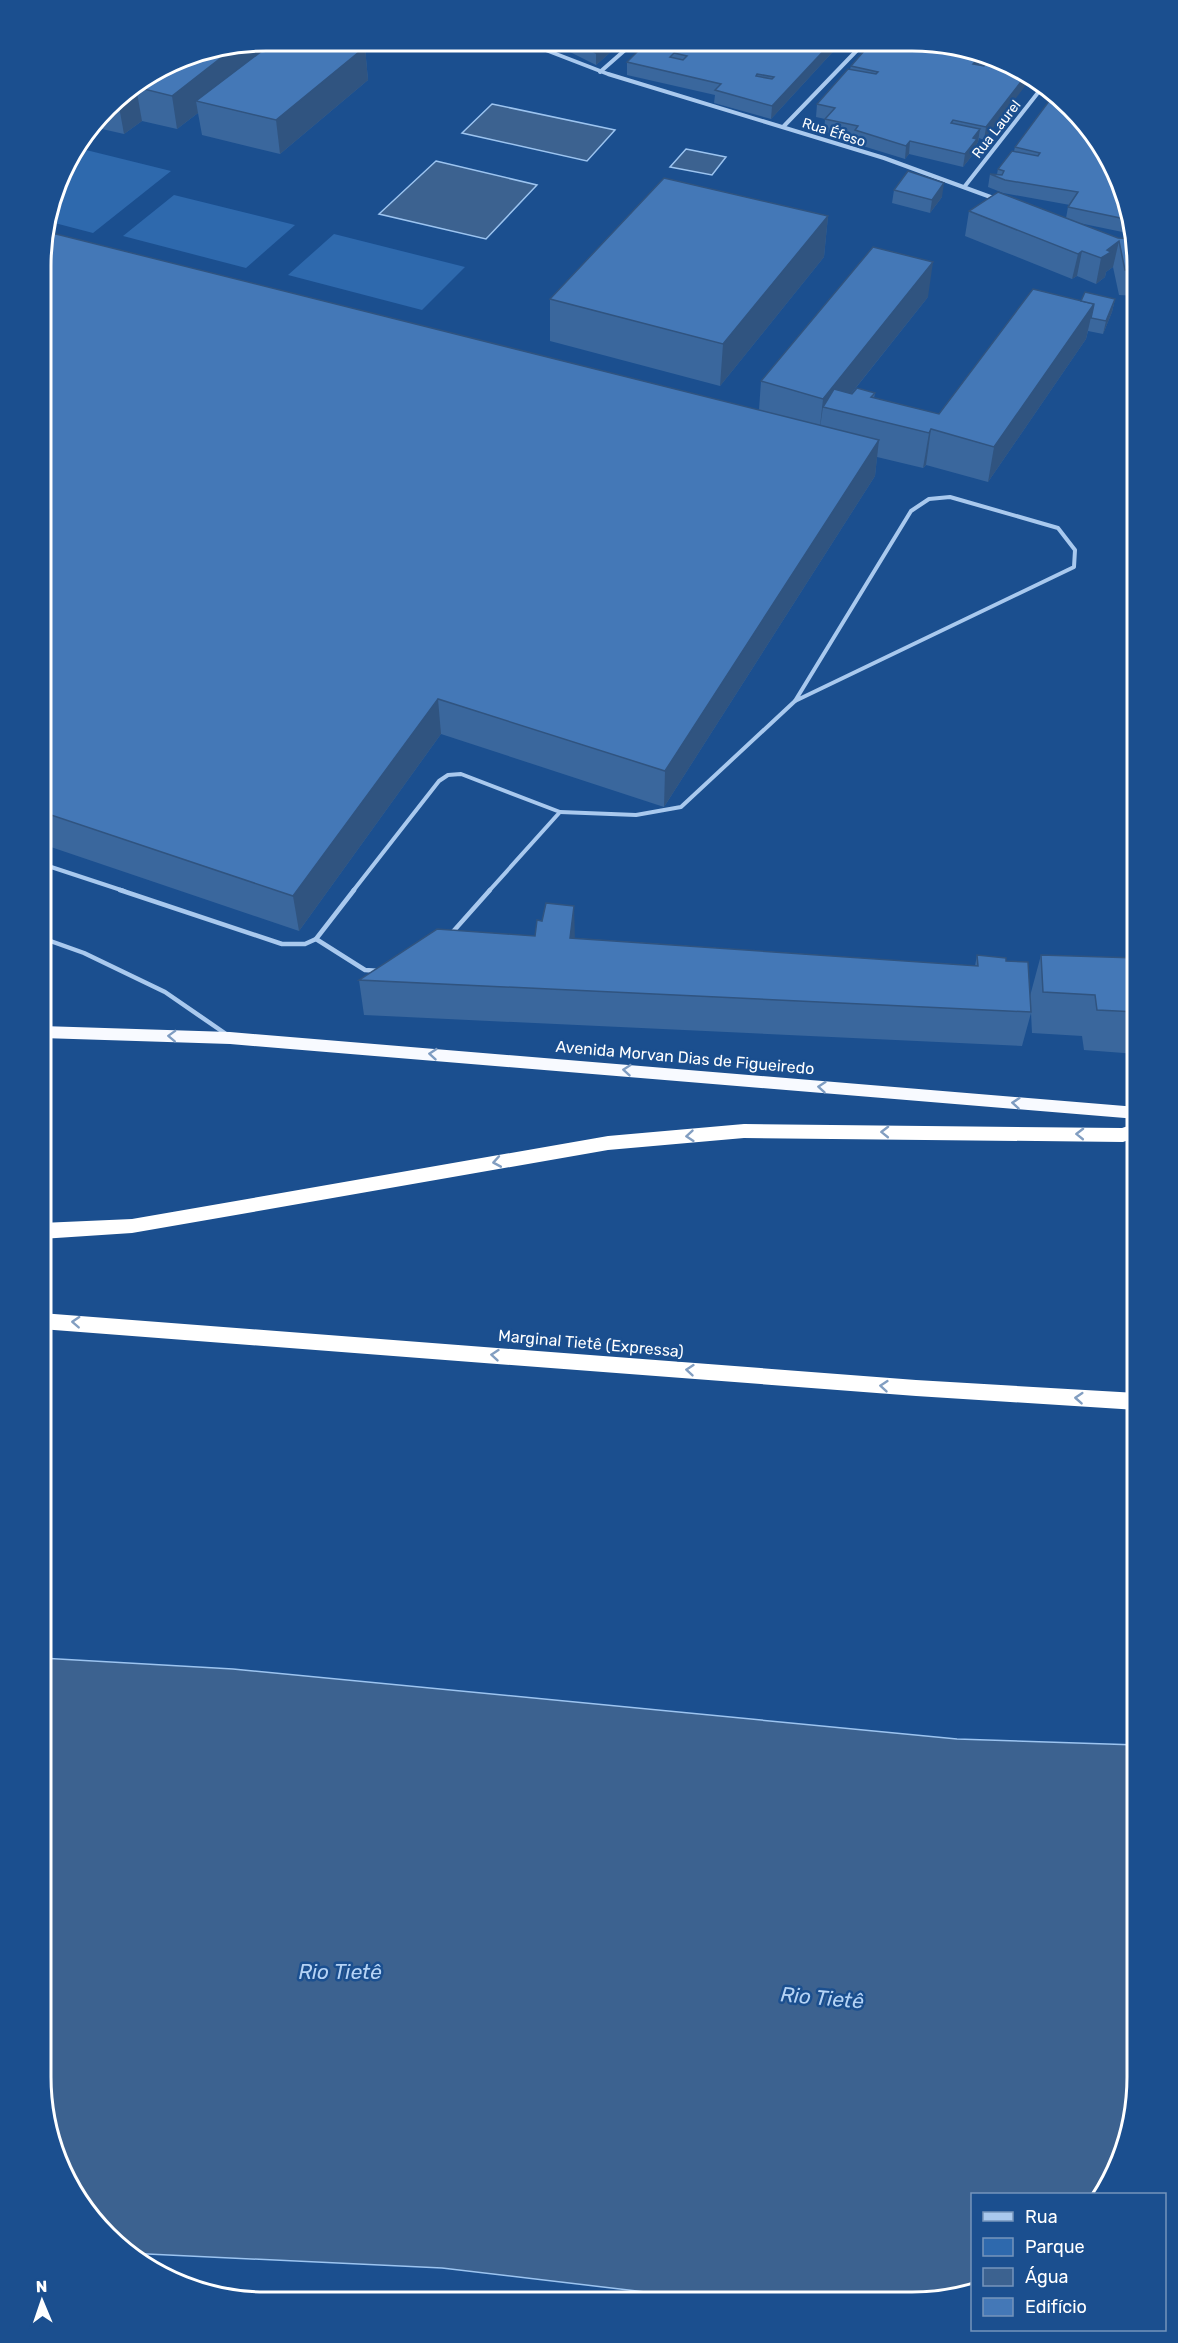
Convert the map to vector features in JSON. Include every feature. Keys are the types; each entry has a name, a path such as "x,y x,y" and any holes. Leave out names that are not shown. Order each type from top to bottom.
{"highway":[{"name":"Avenida Morvan Dias de Figueiredo","path":"51,1032 230,1038 1127,1112"},
{"path":"51,1230 132,1226 608,1143 744,1131 1127,1134"},
{"name":"Marginal Tietê (Expressa)","path":"51,1322 916,1388 1127,1401"}],"street":[{"name":"Rua Éfeso","path":"548,51 600,72 783,127 965,186 997,199"},
{"path":"600,72 624,51"},
{"path":"783,127 856,51"},
{"name":"Rua Laurel","path":"965,186 1039,92"}],"lane":[{"path":"51,867 282,944 305,944 316,939 439,780 448,775 460,774 560,812 628,816 664,812 681,807 795,701 911,511 929,499 950,497 1058,528 1075,550 1074,567 795,701"},
{"path":"445,941 560,812"},
{"path":"316,939 365,970 390,971"},
{"path":"51,941 84,953 165,992 230,1038"}],"green space":[{"path":"85,150 171,171 93,233 55,223 67,184"},
{"path":"174,195 295,225 246,268 123,236"},
{"path":"334,234 465,267 422,310 288,275"}],"water":[{"path":"492,104 615,130 587,161 462,133"},
{"path":"686,149 726,157 712,175 670,167"},
{"path":"436,161 537,185 486,239 379,214"},
{"name":"Rio Tietê","path":"51,1659 233,1669 957,1739 1127,1745 1127,2091 1116,2146 1093,2193 971,2193 971,2284 926,2292 645,2292 442,2268 144,2254 124,2239 104,2219 87,2196 62,2146 51,2091"}],"building":[{"path":"262,51 360,51 276,120 196,101"},
{"path":"638,51 823,51 772,106 715,90 721,84 627,62","holes":["674,53 687,56 683,60 670,57","757,74 774,77 772,79 756,76"]},
{"path":"864,51 926,51 976,61 973,64 984,66 986,64 1021,81 986,127 953,120 951,123 980,129 973,138 977,139 965,154 910,141 906,146 855,130 858,126 825,119 835,108 817,104 848,69 876,74 878,72 851,66"},
{"path":"225,55 172,96 144,89 184,67"},
{"path":"1050,100 1074,124 1091,147 1111,184 1122,218 1068,207 1078,192 1005,180 990,174 1002,175 1004,171 998,169 1012,151 1038,156 1040,153 1015,147"},
{"path":"908,171 944,183 932,200 894,190"},
{"path":"664,178 828,216 723,344 550,299"},
{"path":"998,192 1118,238 1125,238 1127,270 1125,270 1119,241 1107,250 1111,252 1101,258 1082,251 1078,254 969,211"},
{"path":"54,233 879,440 665,771 438,699 293,896 51,815 51,252"},
{"path":"873,247 933,262 823,399 761,381"},
{"path":"1033,289 1094,304 994,447 931,429 929,433 823,407 834,389 852,394 857,388 875,393 871,397 939,414"},
{"path":"1085,292 1115,299 1106,321 1091,318 1094,304 1081,301"},
{"path":"546,903 574,906 570,938 978,966 977,955 1006,958 1006,961 1028,962 1031,1012 359,980 437,929 535,936 537,920 542,921"},
{"path":"1041,955 1127,958 1127,1012 1097,1010 1095,995 1043,992"}]}
